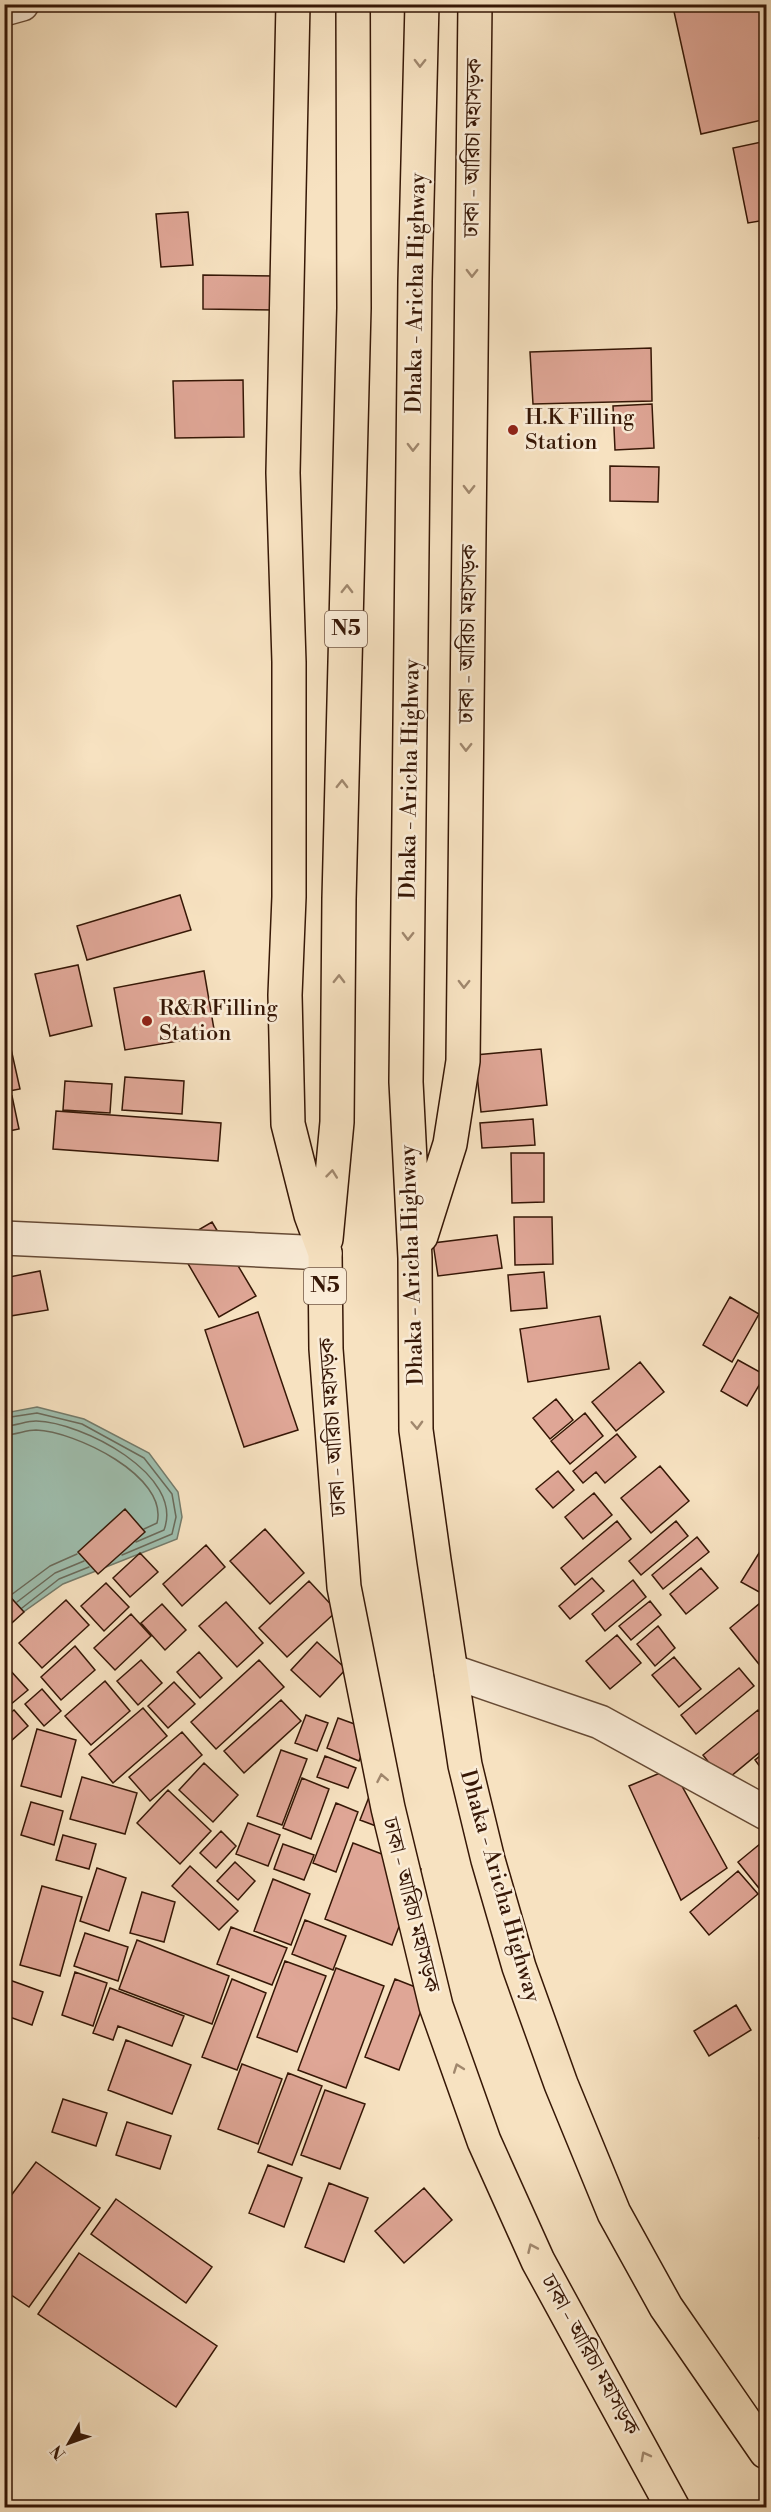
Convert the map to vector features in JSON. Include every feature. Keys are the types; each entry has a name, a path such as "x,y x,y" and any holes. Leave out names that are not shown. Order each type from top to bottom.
{"highway":[{"name":"ঢাকা - আরিচা মহাসড়ক","path":"293,4 283,473 289,662 288,897 285,995 288,1124 310,1215 325,1253"},
{"name":"ঢাকা - আরিচা মহাসড়ক","path":"353,4 354,308 339,899 338,1122 325,1253 326,1348 345,1587 388,1808 436,2006 484,2141 538,2261 673,2508"},
{"name":"Dhaka - Aricha Highway","path":"422,4 415,280 406,1082 414,1258 416,1430 465,1765 488,1860 519,1967 561,2084 614,2213 660,2297 766,2452"},
{"name":"ঢাকা - আরিচা মহাসড়ক","path":"414,1258 450,1144 463,1061 475,4"}],"street":[{"path":"4,9 22,4"},
{"path":"4,1238 325,1253"},
{"path":"451,1671 600,1722 766,1813"}],"water":[{"path":"37,1407 84,1419 149,1453 178,1492 182,1517 177,1539 63,1584 5,1625 5,1413"}],"building":[{"path":"686,4 766,4 766,119 701,134 673,7"},
{"path":"766,141 766,220 748,223 733,148"},
{"path":"188,212 193,265 161,267 156,214"},
{"path":"203,275 276,276 276,310 203,309"},
{"path":"651,348 652,401 533,404 530,352"},
{"path":"243,380 244,437 175,438 173,381"},
{"path":"652,404 654,448 615,450 613,406"},
{"path":"610,466 659,467 658,502 610,501"},
{"path":"180,895 191,930 87,960 77,926"},
{"path":"78,965 92,1026 50,1036 35,974"},
{"path":"204,971 215,1035 125,1050 114,988"},
{"path":"7,1031 20,1089 4,1092 4,1032"},
{"path":"541,1049 547,1105 481,1112 475,1055"},
{"path":"125,1077 184,1081 182,1114 122,1110"},
{"path":"65,1081 112,1084 110,1113 63,1110"},
{"path":"12,1096 19,1129 4,1132 4,1098"},
{"path":"56,1111 221,1123 218,1161 53,1149"},
{"path":"533,1119 535,1145 482,1148 480,1123"},
{"path":"511,1153 544,1153 544,1202 512,1203"},
{"path":"514,1217 552,1217 553,1264 515,1265"},
{"path":"212,1222 256,1296 219,1317 176,1243"},
{"path":"497,1235 502,1268 438,1276 433,1243"},
{"path":"40,1271 48,1310 4,1317 4,1278"},
{"path":"544,1272 547,1308 511,1311 508,1275"},
{"path":"730,1297 759,1314 732,1362 703,1345"},
{"path":"258,1312 298,1430 244,1447 205,1330"},
{"path":"600,1316 609,1369 528,1382 520,1329"},
{"path":"738,1360 765,1375 747,1406 721,1391"},
{"path":"640,1362 664,1392 616,1431 592,1402"},
{"path":"556,1399 573,1420 550,1439 533,1418"},
{"path":"585,1413 603,1436 570,1464 551,1441"},
{"path":"617,1434 636,1457 605,1483 596,1472 583,1483 573,1471"},
{"path":"660,1466 689,1501 651,1533 621,1498"},
{"path":"558,1471 574,1490 553,1508 536,1489"},
{"path":"594,1493 612,1515 583,1539 565,1517"},
{"path":"125,1509 145,1532 98,1574 78,1552"},
{"path":"617,1521 631,1539 575,1585 561,1568"},
{"path":"676,1521 688,1536 641,1575 629,1561"},
{"path":"265,1529 304,1573 270,1604 230,1561"},
{"path":"697,1537 709,1552 663,1589 652,1575"},
{"path":"206,1545 225,1567 182,1606 163,1584"},
{"path":"764,1545 766,1546 766,1584 761,1593 741,1582"},
{"path":"140,1553 158,1572 130,1597 113,1578"},
{"path":"701,1568 718,1588 686,1614 670,1594"},
{"path":"592,1578 604,1591 570,1619 559,1606"},
{"path":"633,1580 646,1597 605,1631 592,1614"},
{"path":"309,1581 337,1611 287,1657 259,1628"},
{"path":"106,1583 129,1607 104,1631 81,1606"},
{"path":"4,1590 24,1612 4,1630"},
{"path":"766,1598 766,1673 730,1628"},
{"path":"66,1600 89,1625 42,1668 19,1643"},
{"path":"650,1601 661,1615 631,1640 619,1626"},
{"path":"226,1602 263,1643 237,1667 199,1626"},
{"path":"162,1604 186,1630 165,1650 141,1623"},
{"path":"131,1614 151,1636 115,1670 94,1648"},
{"path":"658,1626 675,1648 655,1666 637,1644"},
{"path":"617,1635 641,1663 610,1689 586,1661"},
{"path":"317,1642 346,1669 320,1697 291,1670"},
{"path":"75,1646 95,1670 61,1700 41,1677"},
{"path":"199,1652 222,1678 200,1698 177,1672"},
{"path":"674,1657 701,1689 679,1707 652,1675"},
{"path":"141,1660 162,1683 138,1705 117,1681"},
{"path":"259,1660 284,1687 216,1749 191,1722"},
{"path":"739,1668 754,1686 696,1734 681,1715"},
{"path":"9,1669 28,1690 4,1710 4,1673"},
{"path":"105,1681 130,1711 91,1745 65,1716"},
{"path":"174,1682 195,1704 168,1728 148,1706"},
{"path":"42,1689 61,1711 44,1726 25,1704"},
{"path":"281,1700 301,1721 244,1773 224,1751"},
{"path":"143,1708 167,1736 113,1783 89,1754"},
{"path":"14,1710 28,1726 4,1747 4,1718"},
{"path":"758,1710 766,1720 766,1747 724,1782 703,1755"},
{"path":"306,1715 328,1723 317,1751 295,1743"},
{"path":"338,1718 371,1730 359,1761 327,1748"},
{"path":"37,1729 76,1740 61,1797 21,1786"},
{"path":"182,1732 202,1755 150,1801 129,1777"},
{"path":"281,1750 307,1759 282,1825 257,1816"},
{"path":"766,1751 766,1775 755,1760"},
{"path":"325,1756 356,1768 348,1788 317,1777"},
{"path":"204,1763 238,1795 213,1822 179,1790"},
{"path":"672,1768 727,1868 681,1900 629,1786"},
{"path":"82,1777 137,1793 125,1834 70,1819"},
{"path":"302,1778 329,1789 311,1839 283,1828"},
{"path":"374,1784 384,1829 360,1820"},
{"path":"168,1790 211,1831 180,1864 137,1823"},
{"path":"31,1802 63,1811 54,1845 21,1835"},
{"path":"336,1803 358,1812 336,1872 313,1863"},
{"path":"4,1823 11,1825 4,1847"},
{"path":"248,1823 280,1835 268,1866 236,1854"},
{"path":"221,1831 236,1846 216,1868 200,1853"},
{"path":"63,1835 96,1844 89,1869 56,1860"},
{"path":"766,1839 766,1897 738,1862"},
{"path":"353,1843 421,1869 392,1945 325,1919"},
{"path":"283,1844 314,1855 304,1880 274,1869"},
{"path":"235,1862 255,1881 238,1900 217,1881"},
{"path":"190,1866 238,1911 219,1930 172,1886"},
{"path":"97,1868 126,1878 109,1931 80,1921"},
{"path":"738,1871 758,1894 709,1935 690,1912"},
{"path":"273,1879 310,1894 291,1945 254,1931"},
{"path":"42,1886 82,1897 60,1976 20,1965"},
{"path":"142,1892 175,1902 164,1942 130,1933"},
{"path":"305,1920 346,1936 333,1970 292,1954"},
{"path":"231,1927 287,1948 272,1985 217,1964"},
{"path":"85,1933 128,1947 118,1981 74,1966"},
{"path":"137,1940 229,1976 212,2024 119,1989"},
{"path":"285,1961 326,1976 297,2052 257,2037"},
{"path":"336,1968 384,1986 346,2088 298,2070"},
{"path":"75,1972 107,1983 93,2026 62,2015"},
{"path":"4,1978 43,1992 32,2025 4,2015"},
{"path":"232,1979 266,1993 237,2070 202,2057"},
{"path":"395,1979 428,1992 399,2070 365,2057"},
{"path":"110,1988 184,2016 172,2046 118,2026 113,2040 93,2033"},
{"path":"736,2005 751,2030 709,2056 694,2031"},
{"path":"126,2040 191,2065 172,2114 108,2090"},
{"path":"242,2064 282,2079 258,2144 218,2129"},
{"path":"288,2073 322,2086 292,2165 258,2152"},
{"path":"325,2090 365,2104 340,2169 301,2155"},
{"path":"63,2099 107,2113 96,2146 52,2132"},
{"path":"127,2122 171,2136 160,2169 116,2155"},
{"path":"766,2133 766,2151 759,2138"},
{"path":"36,2162 100,2208 29,2307 4,2290 4,2205"},
{"path":"268,2165 302,2178 284,2227 249,2213"},
{"path":"329,2183 368,2198 344,2262 305,2247"},
{"path":"424,2188 452,2220 404,2263 375,2231"},
{"path":"116,2199 212,2267 186,2303 91,2234"},
{"path":"79,2253 217,2346 176,2407 38,2314"}],"place":[{"name":"H.K Filling Station","path":"513,430"},
{"name":"R&R Filling Station","path":"147,1021"}]}
